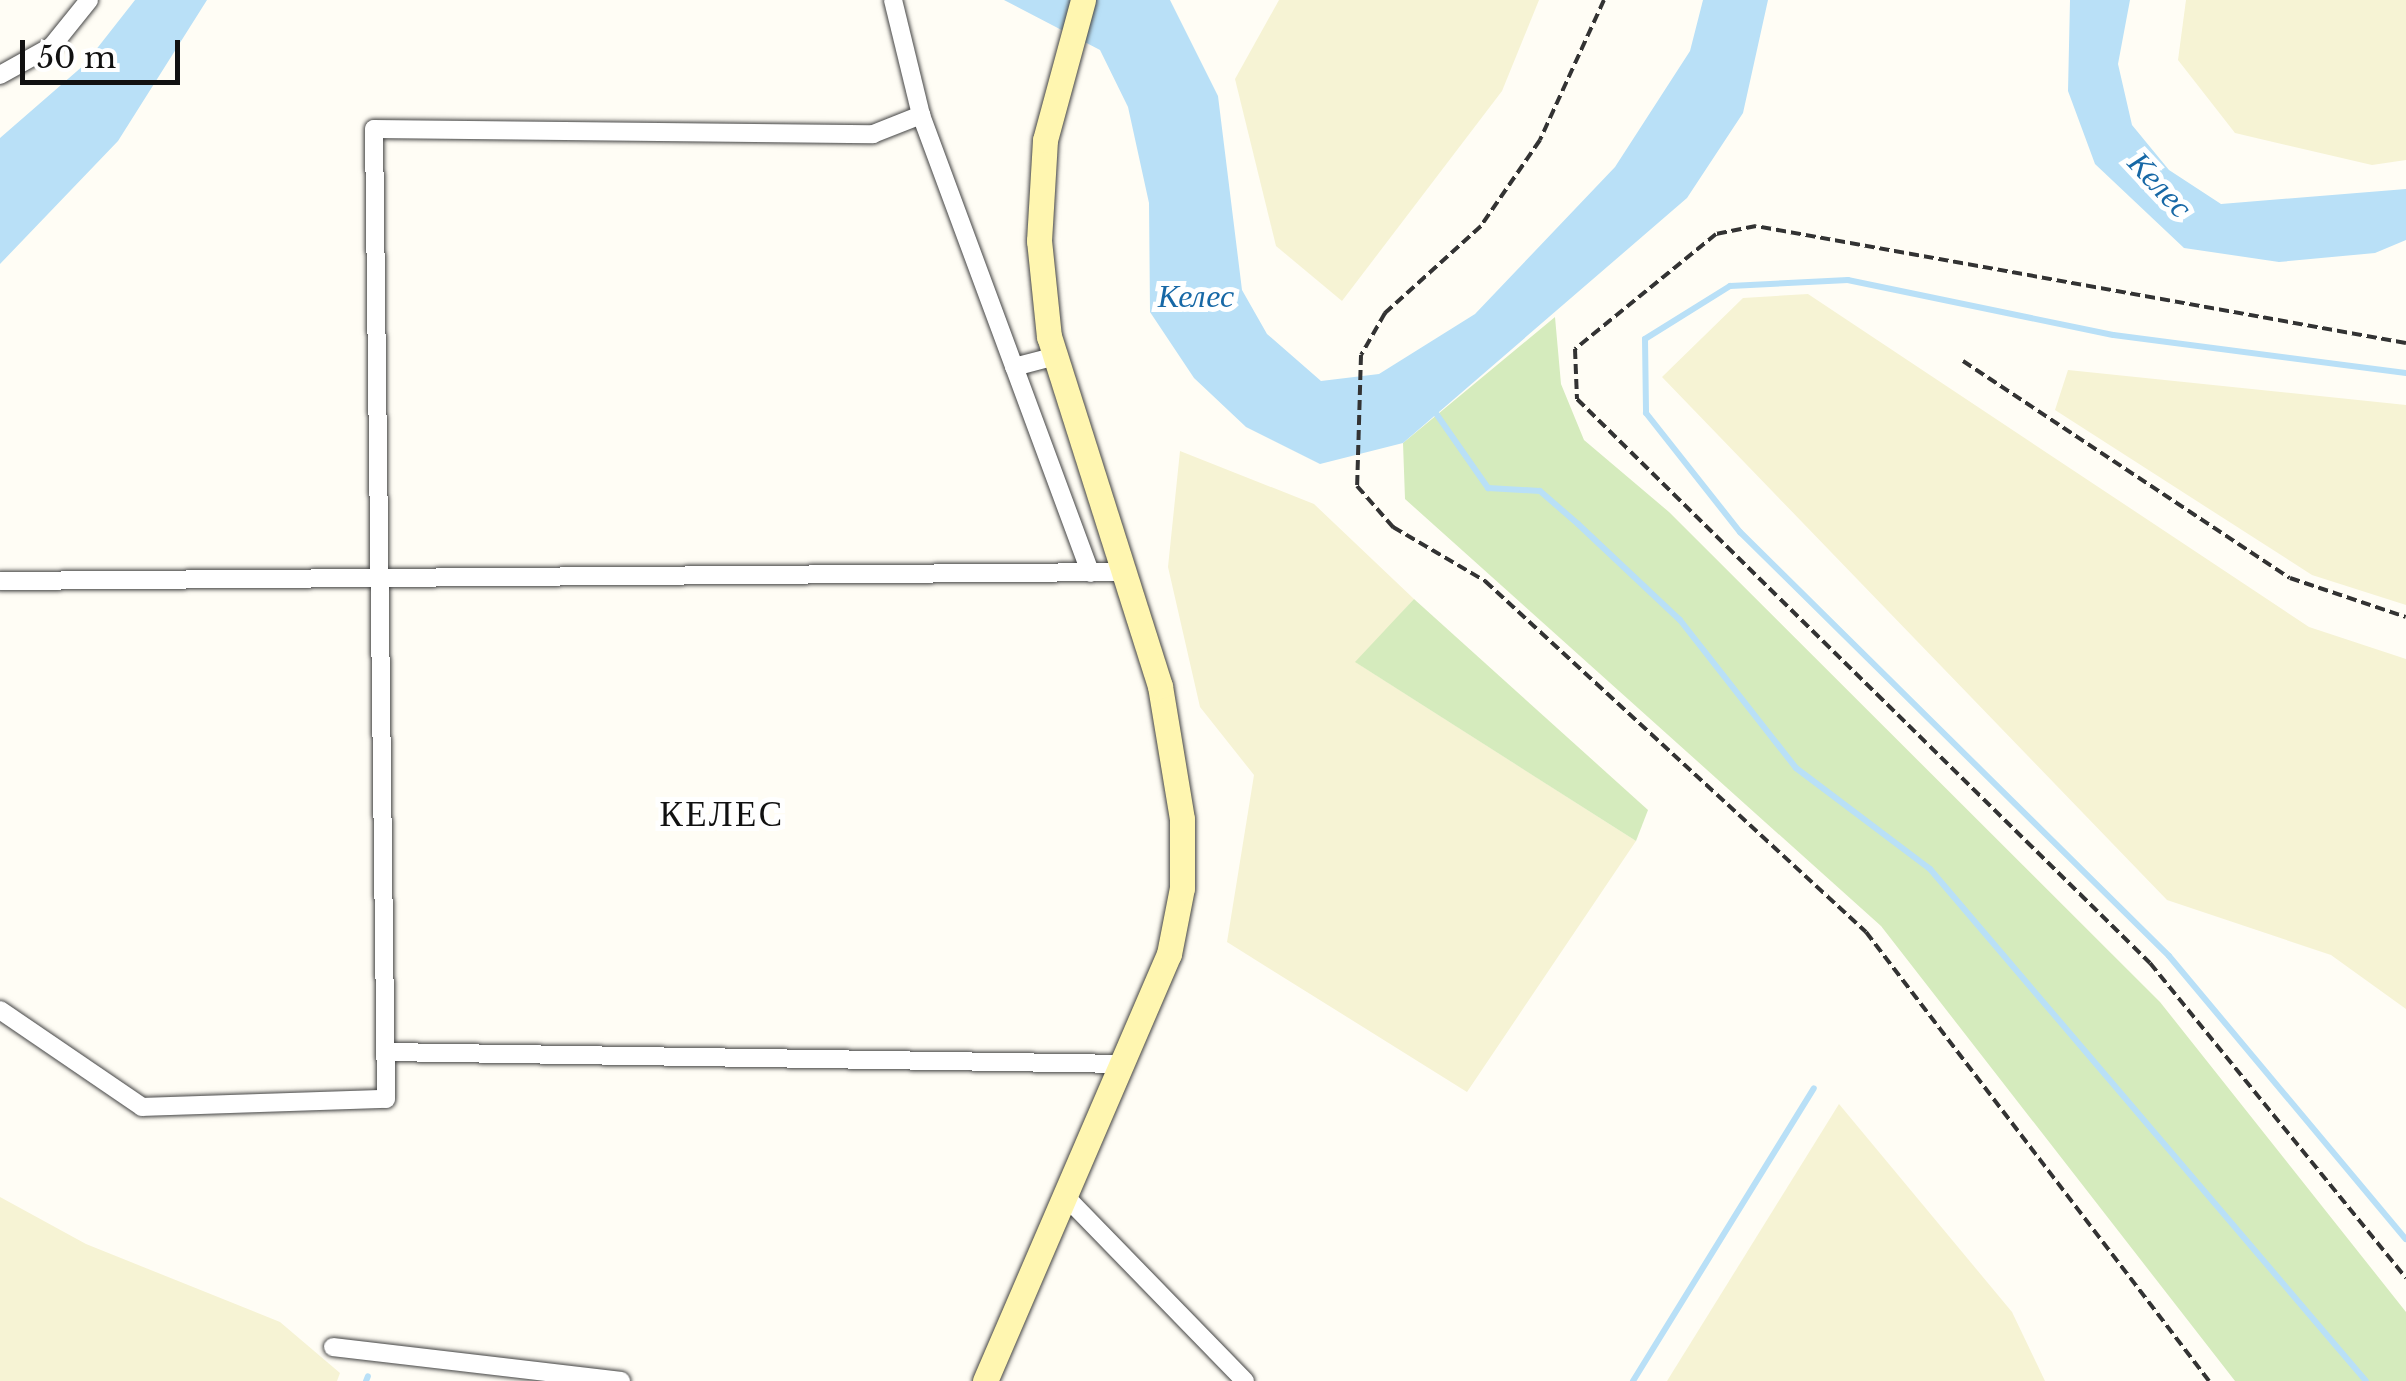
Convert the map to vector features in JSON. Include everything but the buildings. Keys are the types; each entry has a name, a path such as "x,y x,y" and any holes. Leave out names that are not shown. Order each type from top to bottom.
{"main road":[{"path":"985,1381 1169,954 1182,888 1182,819 1160,686 1056,356 1040,241 1053,92 1083,0"}],"street":[{"path":"0,75 52,46 89,0"},
{"path":"893,0 921,115 1090,572"},
{"path":"0,1010 142,1107 386,1099 374,129 873,134 921,115"},
{"path":"1014,367 1056,356"},
{"path":"0,581 1124,572"},
{"path":"386,1052 1122,1064"},
{"path":"1065,1196 1246,1381"},
{"path":"333,1347 621,1381"}],"path":[{"path":"1604,0 1540,140 1490,212 1385,313 1361,354 1357,486 1393,527 1485,580 1866,932 2209,1381"},
{"path":"2406,343 1756,226 1716,234 1605,316 1575,350 1577,399 2150,963 2406,1278"},
{"path":"1963,361 2290,578 2406,617"}],"shaded area":[{"path":"1279,0 1539,0 1502,91 1342,301 1276,246 1235,79"},
{"path":"2186,0 2406,0 2406,160 2372,165 2235,133 2178,60"},
{"path":"1808,294 2309,627 2406,659 2406,1009 2331,955 2167,900 1662,377 1743,298"},
{"path":"2068,370 2406,405 2406,605 2312,575 2055,410"},
{"path":"1180,451 1314,504 1414,599 1357,663 1636,841 1467,1092 1227,942 1254,775 1200,707 1168,567"},
{"path":"1839,1104 2012,1312 2045,1381 1667,1381"},
{"path":"0,1197 86,1244 280,1322 340,1373 337,1381 0,1381"}],"green space":[{"path":"1555,317 1561,384 1584,440 1669,512 2160,1002 2406,1312 2406,1381 2235,1381 1881,926 1405,499 1403,443"},
{"path":"1414,599 1648,810 1636,841 1355,662"}],"water":[{"path":"135,0 207,0 118,141 0,264 0,138 84,65"},
{"name":"Келес","path":"1004,0 1170,0 1218,96 1242,290 1267,334 1321,381 1379,374 1475,314 1615,167 1690,51 1703,0 1768,0 1743,113 1687,198 1403,443 1320,464 1246,427 1194,378 1150,312 1149,203 1128,107 1100,50"},
{"name":"Келес","path":"2070,0 2130,0 2118,64 2132,125 2169,170 2221,204 2406,189 2406,240 2375,253 2279,262 2184,248 2095,164 2068,91"}],"waterway":[{"path":"2406,373 2113,335 1848,280 1730,286 1645,339 1646,413 1740,532 2169,956 2406,1239"},
{"path":"1435,412 1488,488 1540,491 1680,620 1796,768 1930,869 2366,1381"},
{"path":"1633,1381 1814,1088"},
{"path":"366,1381 368,1376"}],"district":[{"name":"КЕЛЕС","path":"722,814"}]}
